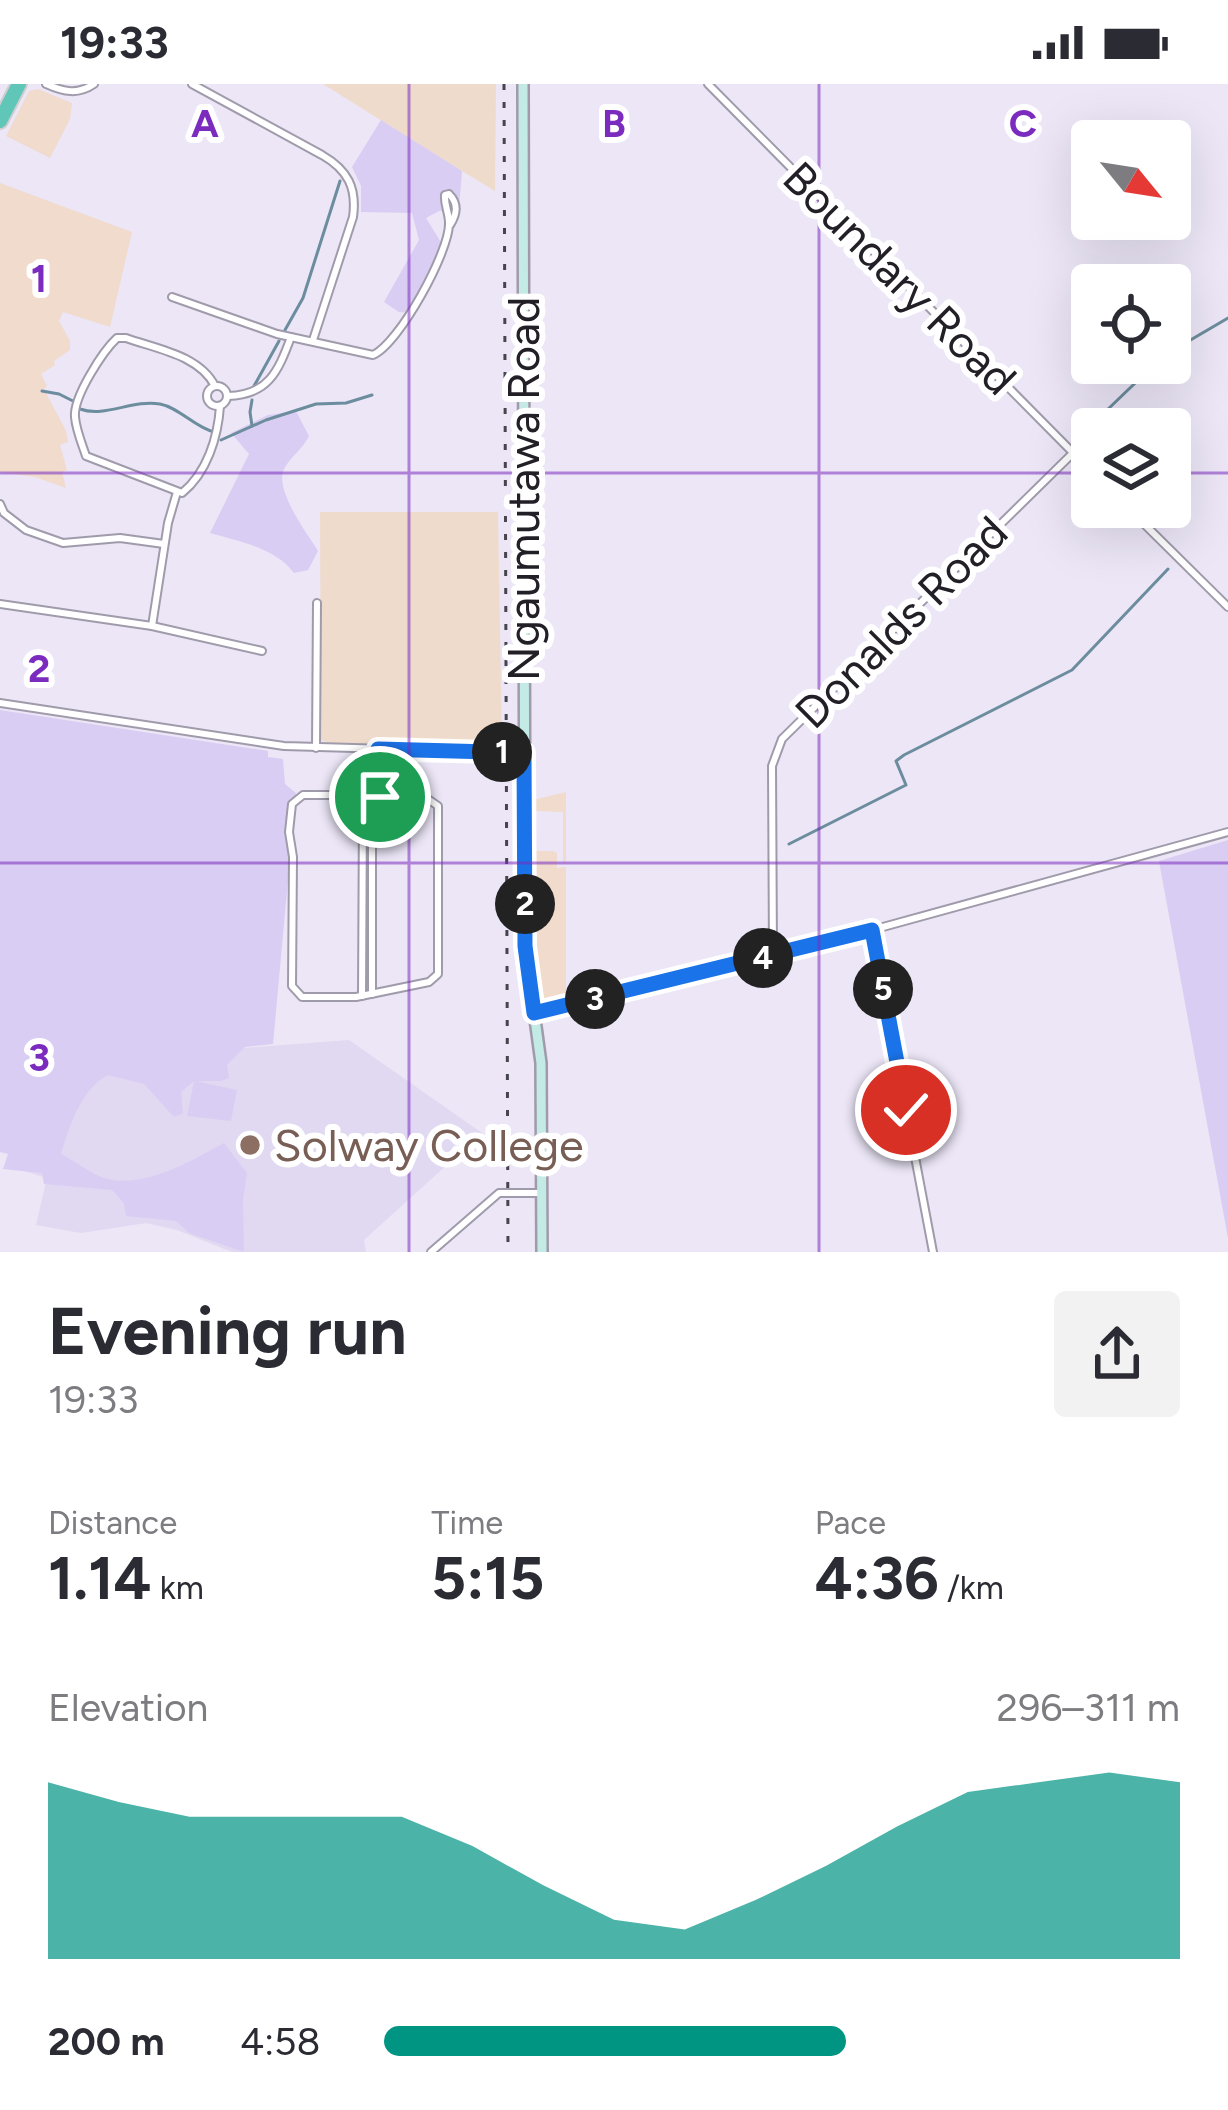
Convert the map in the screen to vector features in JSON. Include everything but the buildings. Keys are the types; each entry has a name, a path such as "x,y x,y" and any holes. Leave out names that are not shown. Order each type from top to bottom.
{"highway":[{"path":"0,121 19,84"}],"main road":[{"name":"Ngaumutawa Road","path":"523,84 525,946 541,1063 542,1252"}],"street":[{"path":"46,84 76,92 94,84"},
{"path":"192,84 322,155 347,175 355,201 353,217 313,340"},
{"name":"Boundary Road","path":"708,84 1071,451"},
{"path":"172,297 258,328 373,355 387,347 404,325 450,225"},
{"path":"228,396 253,394 263,388 291,337"},
{"path":"214,386 207,397 220,406 228,396 224,388 214,386 205,370 117,338 105,351 75,408 86,456 182,493 212,450 220,406"},
{"name":"Donalds Road","path":"773,955 772,766 782,740 1071,455"},
{"path":"152,626 177,492"},
{"path":"0,504 26,530 63,543 120,538 164,544"},
{"path":"1148,528 1228,608"},
{"path":"316,603 316,748"},
{"path":"0,604 152,626 262,651"},
{"path":"0,703 284,746 524,753"},
{"path":"368,749 371,785 380,796"},
{"path":"371,785 378,749"},
{"path":"358,795 360,788 371,785"},
{"path":"358,795 303,795 292,804 292,986 302,997 373,994 429,982 440,968 438,806 425,797 380,796 367,806"},
{"path":"358,795 367,806 367,960 362,996"},
{"path":"534,1013 872,930 1228,832"},
{"path":"872,930 933,1252"},
{"path":"367,960 373,994"},
{"path":"431,1252 499,1193 542,1192"}],"shaded area":[{"path":"323,84 496,84 495,191 462,171"},
{"path":"38,89 72,103 70,119 50,158 6,136 29,91"},
{"path":"381,120 462,171 459,208 426,218 442,244 437,266 410,313 384,302 419,240 412,213 361,212 361,186 352,167"},
{"path":"0,183 132,232 110,327 63,312 59,321 70,350 41,374 66,431 68,442 60,445 66,488 0,472"},
{"path":"296,411 309,436 282,478 293,511 318,551 308,570 294,573 267,551 210,533 249,454 231,433 268,415"},
{"path":"320,512 498,512 502,747 321,740"},
{"path":"0,710 268,751 268,757 283,759 285,784 296,793 273,1044 245,1047 227,1065 229,1078 195,1081 237,1090 231,1121 187,1116 194,1081 181,1092 183,1113 174,1117 144,1084 108,1075 84,1099 61,1154 104,1178 135,1180 166,1172 224,1143 247,1173 244,1252 189,1233 176,1221 126,1216 124,1203 112,1190 44,1184 42,1173 3,1169 8,1154 0,1152"},
{"path":"566,792 566,863 563,812 535,811 533,800"},
{"path":"1228,840 1228,1238 1159,861"},
{"path":"535,851 557,853 557,868 566,867 566,1001 553,999 546,1006 542,1004 533,927"},
{"name":"Solway College","path":"349,1040 482,1133 364,1240 366,1252 232,1252 146,1223 81,1233 36,1225 47,1178 21,1170 89,1056"}],"waterway":[{"path":"285,330 303,298 340,181"},
{"path":"1191,340 1228,318"},
{"path":"254,386 279,341"},
{"path":"1109,408 1134,384"},
{"path":"42,391 73,401"},
{"path":"221,440 316,404 346,403 372,395"},
{"path":"252,400 252,426"},
{"path":"80,409 160,404 214,432"},
{"path":"789,844 906,785 896,761 904,755 1072,670 1168,569"}],"railway":[{"path":"504,84 508,1252"}],"place":[{"name":"Solway College","path":"250,1145"}],"route":[{"path":"380,797 378,749 524,753 525,946 534,1013 872,930 906,1110"}]}
